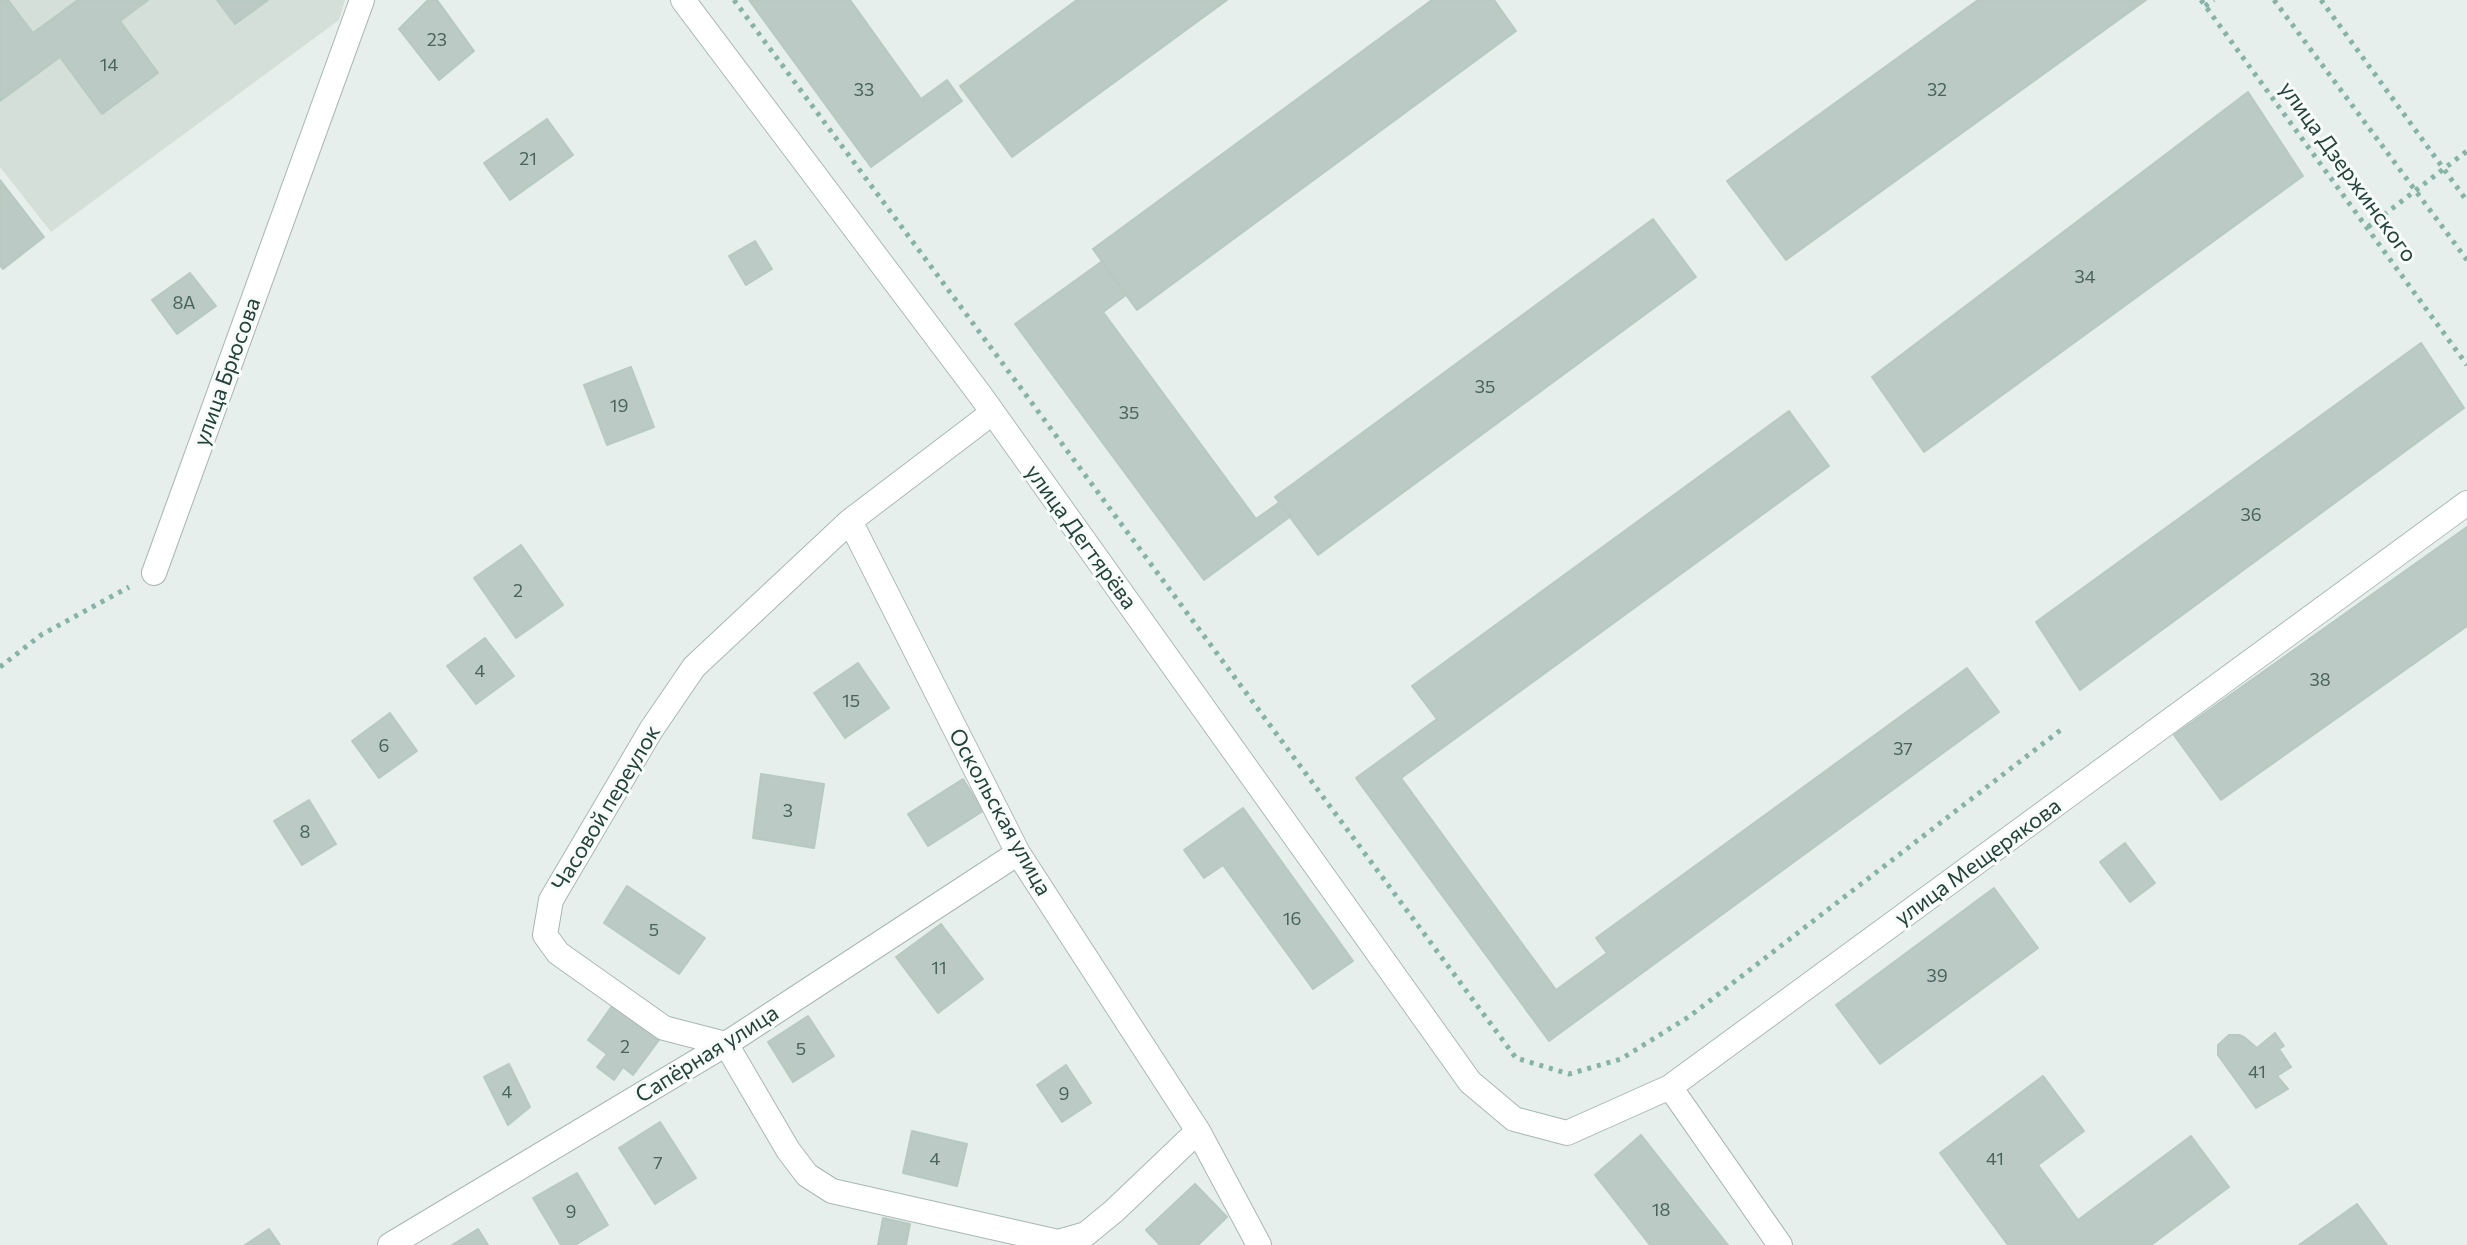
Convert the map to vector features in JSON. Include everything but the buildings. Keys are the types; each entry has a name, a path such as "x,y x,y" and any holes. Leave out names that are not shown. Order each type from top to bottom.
{"street":[{"name":"улица Брюсова","path":"154,573 362,0"},
{"name":"улица Дегтярёва","path":"683,0 992,413 1470,1082"},
{"path":"850,521 992,413"},
{"name":"улица Мещерякова","path":"1470,1082 1514,1119 1567,1133 1670,1087 2467,503"},
{"name":"Оскольская улица","path":"850,521 1018,853 1198,1131 1259,1245"},
{"name":"Часовой переулок","path":"726,1044 664,1028 558,953 545,935 551,900 651,730 694,667 850,521"},
{"name":"Сапёрная улица","path":"390,1245 726,1044 1018,853"},
{"path":"726,1044 788,1150 807,1175 832,1191 1058,1242 1086,1234 1198,1131"},
{"path":"1670,1087 1780,1245"}],"path":[{"path":"734,0 1516,1058 1569,1074 1621,1059 1690,1016 2062,729"},
{"path":"2203,3 2214,0"},
{"path":"2274,0 2467,260"},
{"path":"2321,0 2467,201"},
{"name":"улица Дзержинского","path":"2203,3 2467,365"},
{"path":"2368,227 2467,151"},
{"path":"0,667 41,635 154,573"}],"shaded area":[{"path":"0,0 345,0 339,20 51,232 0,167"}]}
